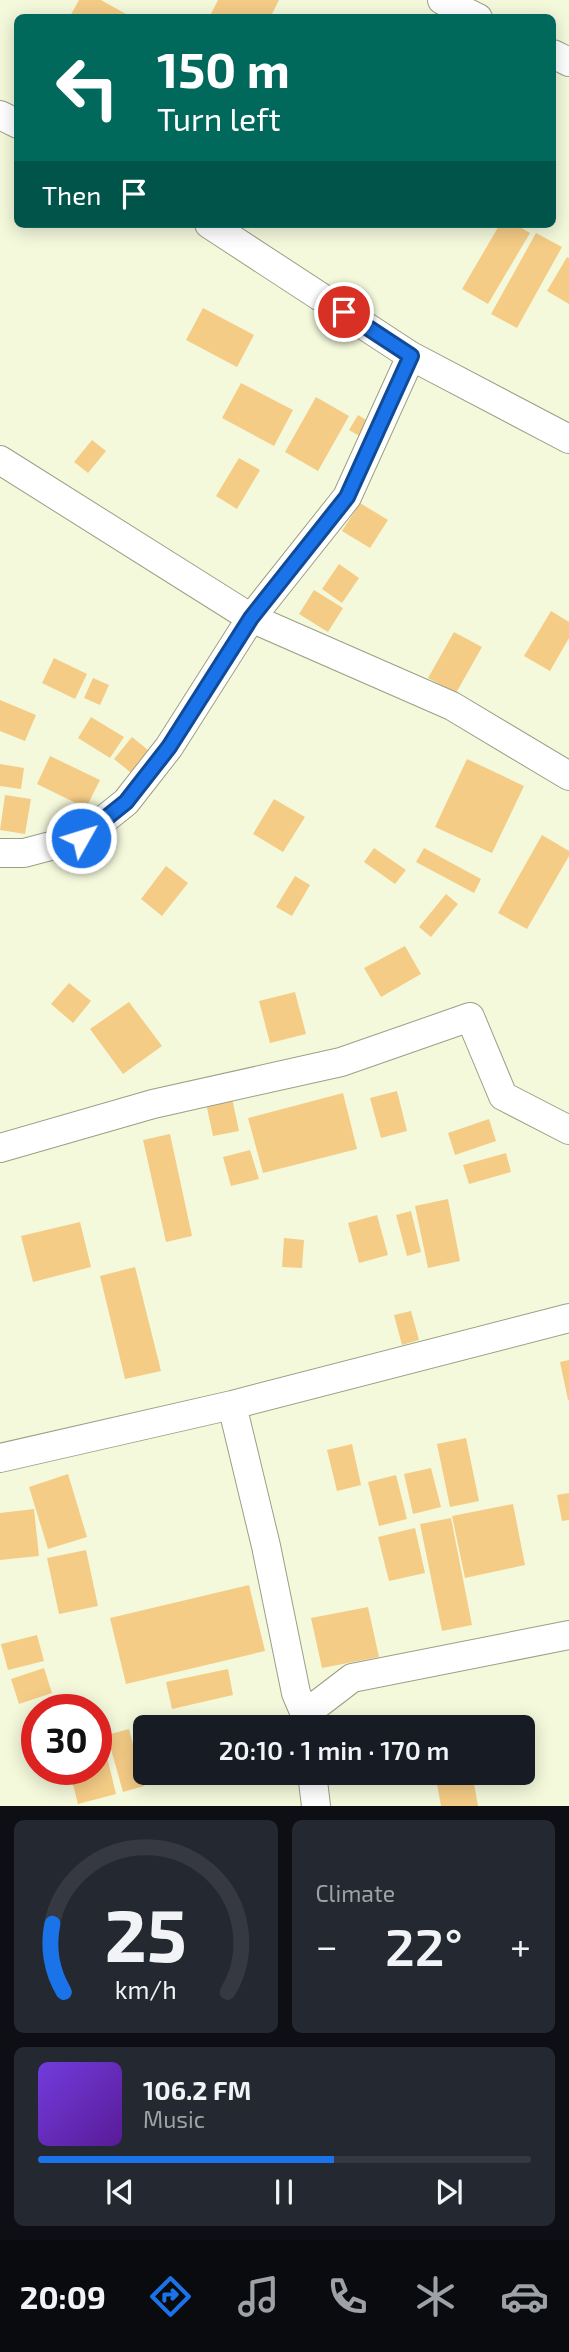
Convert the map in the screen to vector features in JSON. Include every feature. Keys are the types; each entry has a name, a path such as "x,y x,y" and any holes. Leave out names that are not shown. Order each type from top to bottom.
{"street":[{"path":"442,0 470,14"},
{"path":"215,228 411,356 569,439"},
{"path":"0,853 24,853 81,838 126,802 169,747 251,618 347,497 411,356"},
{"path":"0,460 251,618 452,706 569,776"},
{"path":"0,1148 153,1104 341,1062 470,1017 503,1096 569,1130"},
{"path":"0,1458 232,1405 569,1318"},
{"path":"232,1405 266,1546 296,1693 304,1715"},
{"path":"312,1715 352,1678 569,1635"},
{"path":"313,1785 316,1806"}],"building":[{"path":"79,0 101,0 126,14 71,14"},
{"path":"218,0 279,0 272,14 211,14"},
{"path":"498,228 522,228 530,233 488,304 462,289"},
{"path":"536,233 562,247 517,328 491,314"},
{"path":"567,257 569,258 569,304 547,291"},
{"path":"203,308 254,335 237,367 186,340"},
{"path":"241,383 293,410 274,446 222,418"},
{"path":"316,397 349,416 318,471 285,452"},
{"path":"358,415 373,424 363,438 349,430"},
{"path":"92,440 106,451 88,473 74,462"},
{"path":"239,458 260,470 237,509 216,496"},
{"path":"360,503 388,520 370,548 342,531"},
{"path":"339,564 359,578 342,603 322,589"},
{"path":"314,590 343,608 328,632 299,614"},
{"path":"551,611 569,622 569,638 550,671 524,656"},
{"path":"454,632 482,647 456,693 428,678"},
{"path":"54,658 87,674 75,699 42,683"},
{"path":"93,678 109,685 100,705 84,698"},
{"path":"0,700 36,715 25,741 0,731"},
{"path":"91,717 124,737 110,758 78,738"},
{"path":"132,737 159,759 141,781 114,759"},
{"path":"50,756 100,780 86,808 37,784"},
{"path":"467,759 524,786 492,853 435,827"},
{"path":"0,764 24,768 21,789 0,786"},
{"path":"5,795 31,799 25,834 0,830"},
{"path":"274,799 305,817 283,852 253,834"},
{"path":"542,835 569,851 569,856 527,929 498,913"},
{"path":"374,848 406,870 395,884 364,862"},
{"path":"424,848 481,879 474,893 416,862"},
{"path":"166,866 188,883 162,916 141,899"},
{"path":"295,876 310,885 292,916 276,907"},
{"path":"446,894 458,904 431,937 419,927"},
{"path":"405,946 421,974 381,997 364,968"},
{"path":"69,983 91,1001 73,1023 51,1004"},
{"path":"295,992 306,1034 270,1043 259,1001"},
{"path":"129,1002 162,1046 123,1074 90,1029"},
{"path":"397,1091 407,1131 381,1138 370,1098"},
{"path":"343,1093 357,1149 263,1173 248,1118"},
{"path":"232,1098 239,1131 213,1136 206,1103"},
{"path":"489,1119 496,1141 455,1155 448,1133"},
{"path":"170,1134 192,1236 166,1242 143,1140"},
{"path":"250,1150 259,1179 231,1186 223,1157"},
{"path":"506,1153 511,1172 469,1184 463,1165"},
{"path":"448,1199 460,1261 428,1268 415,1206"},
{"path":"411,1211 421,1252 407,1256 396,1215"},
{"path":"377,1215 388,1255 359,1263 348,1223"},
{"path":"80,1222 91,1267 33,1282 21,1236"},
{"path":"284,1238 304,1240 302,1268 282,1267"},
{"path":"135,1267 161,1371 125,1379 100,1276"},
{"path":"411,1311 419,1340 402,1345 394,1315"},
{"path":"569,1360 569,1400 568,1400 560,1362"},
{"path":"466,1438 479,1501 450,1507 437,1444"},
{"path":"352,1444 361,1485 337,1491 327,1450"},
{"path":"431,1468 441,1507 413,1514 404,1474"},
{"path":"68,1474 87,1537 48,1549 29,1487"},
{"path":"396,1475 407,1519 379,1526 368,1482"},
{"path":"569,1493 569,1520 562,1521 557,1495"},
{"path":"513,1504 525,1565 465,1578 452,1516"},
{"path":"34,1509 39,1556 0,1560 0,1513"},
{"path":"451,1518 472,1625 442,1631 420,1524"},
{"path":"415,1528 425,1573 389,1581 378,1537"},
{"path":"86,1550 98,1606 59,1614 47,1558"},
{"path":"249,1585 265,1651 126,1684 110,1618"},
{"path":"368,1607 379,1657 322,1668 311,1618"},
{"path":"37,1635 44,1661 8,1670 1,1644"},
{"path":"44,1668 52,1693 21,1694 19,1704 11,1679"},
{"path":"228,1669 233,1695 172,1709 166,1682"},
{"path":"129,1729 133,1744 133,1785 144,1786 123,1792 112,1753 112,1734"},
{"path":"112,1777 116,1794 78,1804 73,1785 112,1785"},
{"path":"437,1785 474,1785 478,1806 441,1806"}],"route":[{"path":"81,838 126,802 169,747 251,618 347,497 411,356 344,312"}]}
